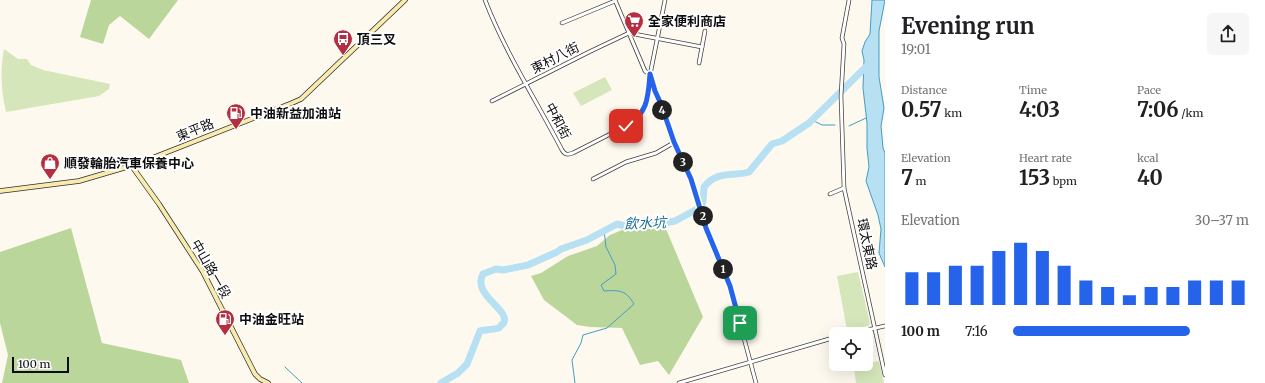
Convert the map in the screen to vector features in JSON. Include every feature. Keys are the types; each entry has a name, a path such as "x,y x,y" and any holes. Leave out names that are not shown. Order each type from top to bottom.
{"main road":[{"name":"東平路","path":"0,191 80,181 131,165 301,99 405,0"},
{"name":"中山路一段","path":"131,165 159,204 203,272 255,374 260,379 268,383"}],"street":[{"name":"中和街","path":"485,0 495,23 562,150 568,155 626,126 640,116 645,107 650,74 666,0"},
{"name":"環太東路","path":"849,0 842,38 844,44 841,83 844,188 885,375"},
{"path":"562,23 615,1 645,71 650,74 674,142 691,179 706,228 730,286 756,383"},
{"path":"699,63 705,30"},
{"name":"東村八街","path":"492,101 629,33"},
{"path":"629,33 702,47"},
{"path":"593,179 626,162 656,153 674,142"},
{"path":"830,194 844,188"},
{"path":"875,328 885,326"},
{"path":"679,383 829,339"}],"green space":[{"path":"91,0 178,0 149,39 120,16 109,25 103,44 80,37"},
{"path":"4,49 18,59 27,59 31,65 43,70 110,84 109,89 99,96 6,112 2,80"},
{"path":"605,77 612,90 581,106 573,93"},
{"path":"71,228 102,343 181,360 189,383 2,383 8,355 0,323 0,252"},
{"path":"666,229 703,317 669,375 658,361 640,365 622,328 577,325 544,300 531,276 541,273 568,256 597,246 610,235 622,230"},
{"path":"858,272 870,323 868,326 846,327 837,276"},
{"path":"879,361 884,383 856,383 854,371 873,371 873,362"}],"water":[{"path":"872,0 885,0 879,31 879,77 884,108 881,126 883,148 885,153 885,267 879,253 881,229 878,215 866,181 869,167 867,123 863,88 864,60 862,51 870,34"}],"waterway":[{"name":"飲水坑","path":"441,383 458,373 467,364 480,331 499,328 505,319 482,289 481,282 483,274 496,269 503,270 528,265 561,249 587,240 617,224 625,226 660,224 675,221 701,207 704,187 709,182 720,176 749,172 772,144 782,141 809,123 871,62"},
{"path":"849,126 866,118"},
{"path":"812,120 822,125 835,125"},
{"path":"575,383 572,360 581,343 583,335 607,328 634,304 625,293 618,291 604,291 601,285 616,274 615,265 606,247 604,230"},
{"path":"285,367 302,383"}],"place":[{"name":"全家便利商店","path":"634,38"},
{"name":"頂三叉","path":"343,56"},
{"name":"中油新益加油站","path":"236,130"},
{"name":"順發輪胎汽車保養中心","path":"50,180"},
{"name":"中油金旺站","path":"225,336"}],"route":[{"path":"626,126 640,116 645,107 650,74 674,142 691,179 706,228 730,286 740,323"}]}
